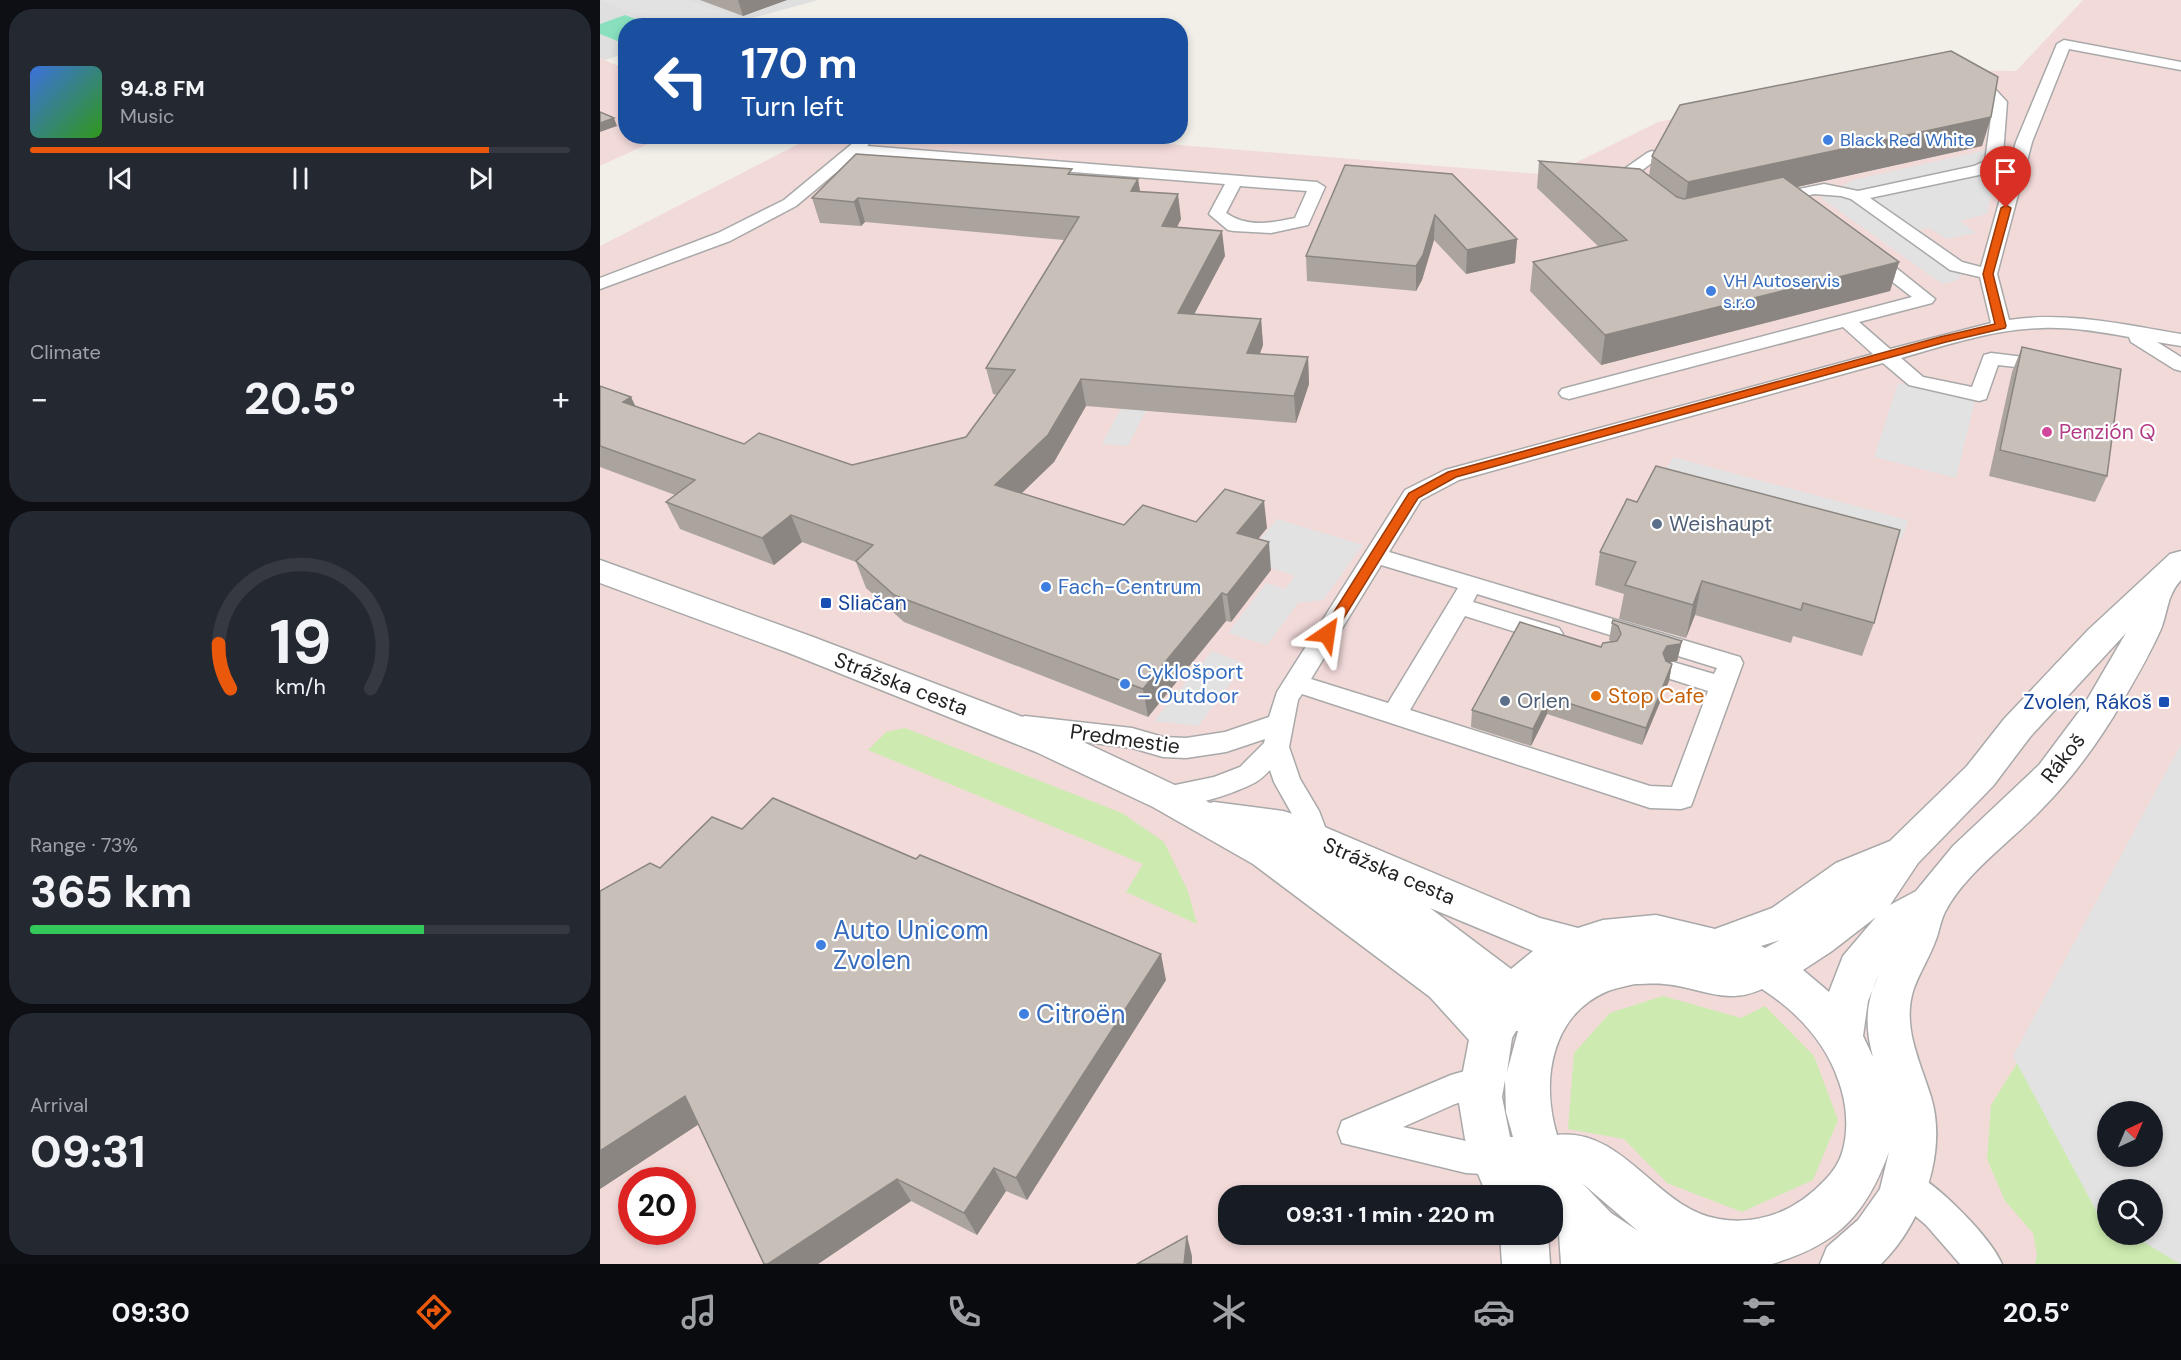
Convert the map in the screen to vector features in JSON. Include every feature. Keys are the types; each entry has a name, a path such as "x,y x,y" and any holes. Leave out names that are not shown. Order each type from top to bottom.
{"street":[{"name":"Rákoš","path":"1646,1264 1594,1230 1545,1171 1528,1112 1527,1078 1535,1042 1550,1012 1571,991 1599,975 1635,966 1665,966 1724,978 1742,978 1766,968 1818,939 1877,893 1904,852 1980,776 2017,728 2100,638 2181,561"},
{"name":"Strážska cesta","path":"600,571 801,645 1003,724 1059,747 1180,806 1267,853 1445,984 1479,1019 1491,1036"},
{"name":"Rákoš","path":"1858,1261 1885,1225 1910,1175 1912,1141 1910,1101 1892,1052 1888,1024 1891,991 1914,946 1929,903 1968,855 2037,791 2068,756 2120,674 2145,628 2157,586"},
{"name":"Strážska cesta","path":"1180,806 1283,826 1504,922 1538,935 1578,946"},
{"name":"Rákoš","path":"1720,946 1744,934 1784,922 1850,875 1904,852"},
{"name":"Strážska cesta","path":"1267,853 1341,878 1412,917 1493,978 1512,997 1530,1020 1535,1042"},
{"name":"Rákoš","path":"1841,1038 1847,1001 1858,969 1895,922 1929,903"},
{"path":"1656,933 1693,938 1720,946 1766,968 1792,986 1826,1017 1854,1060 1863,1083 1869,1130 1865,1150 1849,1189 1824,1216 1792,1235 1753,1245 1697,1254 1679,1229 1648,1210 1600,1167 1571,1157 1541,1159 1503,1177 1488,1139 1480,1096 1491,1036 1512,997 1538,971 1553,960 1578,946 1603,938 1656,933"},
{"path":"1865,1150 1905,1185"},
{"path":"1582,1218 1585,1264"},
{"path":"1525,1245 1526,1264"}],"lane":[{"path":"2001,326 1988,274 2024,142 2064,44 2181,66"},
{"path":"1857,196 1979,170 1992,164 2000,102 1979,80"},
{"path":"600,284 724,237 790,203 859,145 1317,187 1302,221 1271,228 1234,226 1217,214 1235,181"},
{"path":"1651,198 1623,177 1652,156"},
{"path":"1756,202 1821,187 1857,196 1956,266 1988,274"},
{"path":"1569,393 1926,298 1854,244"},
{"path":"1846,320 1916,381 1979,395 1991,359 2025,362"},
{"path":"1316,840 1305,811 1287,782 1279,735 1286,699 1413,495 1452,475 2001,326 2044,322 2181,340"},
{"path":"2128,332 2181,365"},
{"path":"1296,682 1650,796 1682,798 1731,663 1377,556"},
{"path":"1394,715 1472,585"},
{"path":"1459,606 1571,640"},
{"path":"1672,671 1723,686"},
{"name":"Predmestie","path":"1003,724 1132,738 1163,747 1186,748 1279,735"},
{"path":"1180,806 1249,774 1279,735"},
{"path":"1482,1081 1451,1090 1354,1132 1467,1157 1503,1177"},
{"path":"1905,1185 1938,1213 1984,1264"}],"shaded area":[{"path":"600,0 818,0 752,18 618,18 618,56 605,60 600,58"},
{"path":"600,0 688,0 738,18 648,18"},
{"path":"2083,0 2181,0 2181,1264 600,1264 600,246 798,144 1168,144 1551,175 1658,122 1924,70 2016,71"},
{"path":"600,58 618,66 618,144 648,144 600,166"},
{"path":"1986,150 1999,163 1987,214 1960,221 1976,233 1946,239 1930,228 1919,230 1968,265 1958,280 1942,284 1821,198 1853,180"},
{"path":"1174,307 1198,309 1128,446 1102,444"},
{"path":"1898,383 1975,401 1956,478 1874,457"},
{"path":"1673,457 1908,520 1902,539 1664,474"},
{"path":"1277,519 1363,545 1323,600 1298,603 1267,645 1228,633 1266,583 1285,589 1295,576 1244,559"},
{"path":"1212,651 1245,664 1198,726 1154,721"},
{"path":"2181,744 2181,1264 2149,1245 2163,1245 2163,1179 2097,1179 2097,1212 2013,1056"}],"green space":[{"path":"625,15 633,18 618,18 618,41 600,34 600,24"},
{"path":"905,728 1122,813 1164,842 1188,891 1197,924 1126,892 1143,864 868,750 886,732"},
{"path":"1663,996 1741,1018 1765,1006 1814,1056 1838,1120 1813,1180 1742,1212 1667,1183 1624,1139 1568,1129 1574,1053 1610,1013"},
{"path":"2021,1057 2101,1179 2097,1179 2097,1245 2163,1245 2181,1264 2035,1264 2037,1254 2033,1233 2005,1201 1987,1159 1991,1105"}],"building":[{"path":"1951,51 1998,77 1991,117 1688,182 1652,156 1680,105"},
{"path":"600,112 614,118 600,123"},
{"path":"856,154 1072,169 1068,174 1138,179 1131,191 1178,194 1162,226 1222,231 1178,313 1261,319 1247,353 1308,357 1294,396 1081,379 1048,435 995,485 1124,525 1143,505 1196,522 1225,489 1264,501 1237,533 1269,542 1227,595 1222,593 1143,689 894,595 856,561 873,545 791,515 762,538 666,502 695,480 600,446 600,386 631,397 623,402 744,444 759,433 852,465 966,437 1015,370 986,368 1079,217 858,198 854,202 812,198"},
{"path":"1539,161 1640,169 1677,197 1684,199 1783,177 1899,262 1605,335 1533,262 1627,240"},
{"path":"1345,165 1452,174 1517,239 1467,250 1435,215 1423,255 1416,266 1306,256"},
{"path":"2022,347 2121,369 2107,476 2000,450"},
{"path":"1656,466 1900,530 1874,623 1803,603 1801,610 1702,581 1693,605 1625,585 1636,562 1600,552 1627,499 1637,502"},
{"path":"1613,620 1682,641 1680,644 1667,646 1663,653 1666,661 1672,664 1646,728 1549,697 1533,729 1472,710 1520,622 1601,647 1603,643 1617,641 1621,634 1618,626 1612,623"},
{"path":"773,798 916,859 920,855 1161,954 1016,1178 994,1168 964,1213 897,1179 768,1264 764,1264 685,1096 600,1151 600,891 650,863 660,868 712,817 742,829"},
{"path":"1187,1236 1184,1264 1137,1264"}],"place":[{"name":"Black Red White","path":"1828,140"},
{"name":"VH Autoservis s.r.o","path":"1711,291"},
{"name":"Penzión Q","path":"2047,432"},
{"name":"Weishaupt","path":"1657,524"},
{"name":"Fach-Centrum","path":"1046,587"},
{"name":"Sliačan","path":"826,603"},
{"name":"Cyklošport – Outdoor","path":"1125,684"},
{"name":"Stop Cafe","path":"1596,696"},
{"name":"Orlen","path":"1505,701"},
{"name":"Zvolen, Rákoš","path":"2164,702"},
{"name":"Auto Unicom Zvolen","path":"821,945"},
{"name":"Citroën","path":"1024,1014"}],"route":[{"path":"1327,634 1413,495 1431,484 1452,475 2001,326 1988,274 2006,208"}]}
